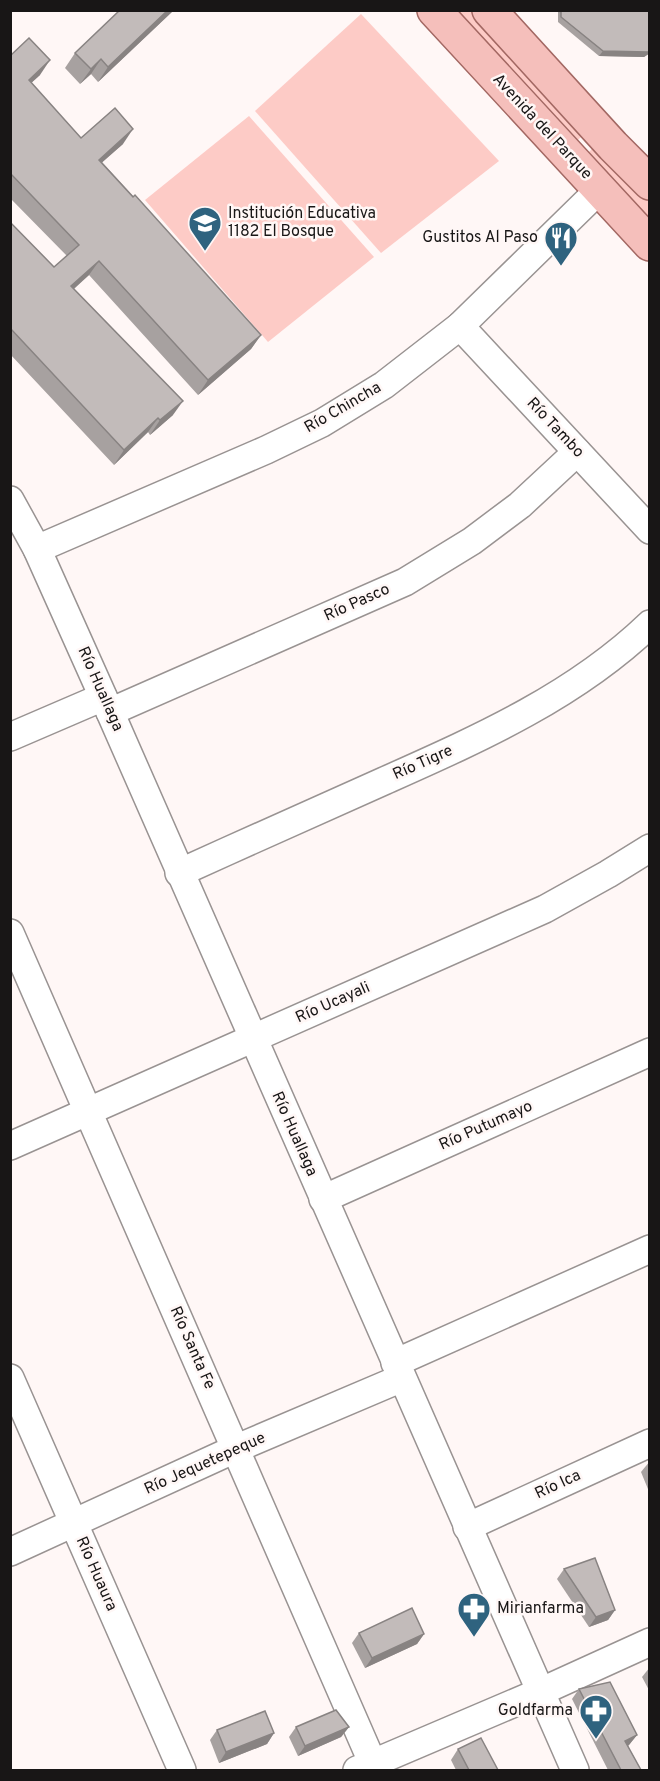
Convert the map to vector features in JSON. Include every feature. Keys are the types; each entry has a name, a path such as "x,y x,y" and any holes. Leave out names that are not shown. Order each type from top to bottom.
{"main road":[{"name":"Avenida del Parque","path":"434,10 650,244"},
{"path":"489,10 613,146 650,183"}],"street":[{"name":"Río Chincha","path":"37,549 255,455 322,423 384,385 460,326 599,190"},
{"name":"Río Tambo","path":"460,326 650,530"},
{"name":"Río Pasco","path":"10,737 107,704 405,582 472,541 520,505 577,452"},
{"name":"Río Huallaga","path":"10,500 37,549 107,704 179,873 575,1770"},
{"name":"Río Tigre","path":"179,873 454,749 529,712 586,676 650,624"},
{"name":"Río Ucayali","path":"10,1146 545,909 650,848"},
{"name":"Río Santa Fe","path":"10,933 236,1449 365,1767"},
{"name":"Río Putumayo","path":"323,1198 650,1052"},
{"name":"Río Jequetepeque","path":"10,1552 236,1449 650,1249"},
{"name":"Río Huaura","path":"10,1378 182,1770"},
{"name":"Río Ica","path":"467,1527 650,1443"},
{"path":"365,1767 650,1642"}],"shaded area":[{"path":"458,11 475,11 587,131 578,140"},
{"path":"361,14 499,161 381,253 255,111"},
{"path":"249,116 374,257 268,342 145,200"},
{"path":"598,142 649,197 649,218 589,152"}],"building":[{"path":"120,10 168,10 108,67 101,59 91,69 75,53"},
{"path":"561,10 650,10 650,50 648,52 603,51 561,17"},
{"path":"29,38 50,60 29,80 81,138 115,108 133,129 99,160 133,197 135,195 261,335 208,380 99,261 71,286 183,401 160,420 158,418 124,450 10,328 10,222 54,267 79,245 10,173 10,56"},
{"path":"595,1558 615,1610 596,1617 564,1569"},
{"path":"412,1608 424,1634 372,1658 359,1633"},
{"path":"610,1682 637,1735 625,1741 641,1770 621,1770 579,1689"},
{"path":"336,1710 349,1727 305,1746 296,1727"},
{"path":"265,1711 274,1733 226,1752 217,1730"},
{"path":"481,1738 498,1770 469,1770 458,1749"}],"place":[{"name":"Institución Educativa 1182 El Bosque","path":"205,252"},
{"name":"Gustitos Al Paso","path":"561,267"},
{"name":"Mirianfarma","path":"474,1638"},
{"name":"Goldfarma","path":"596,1740"}]}
